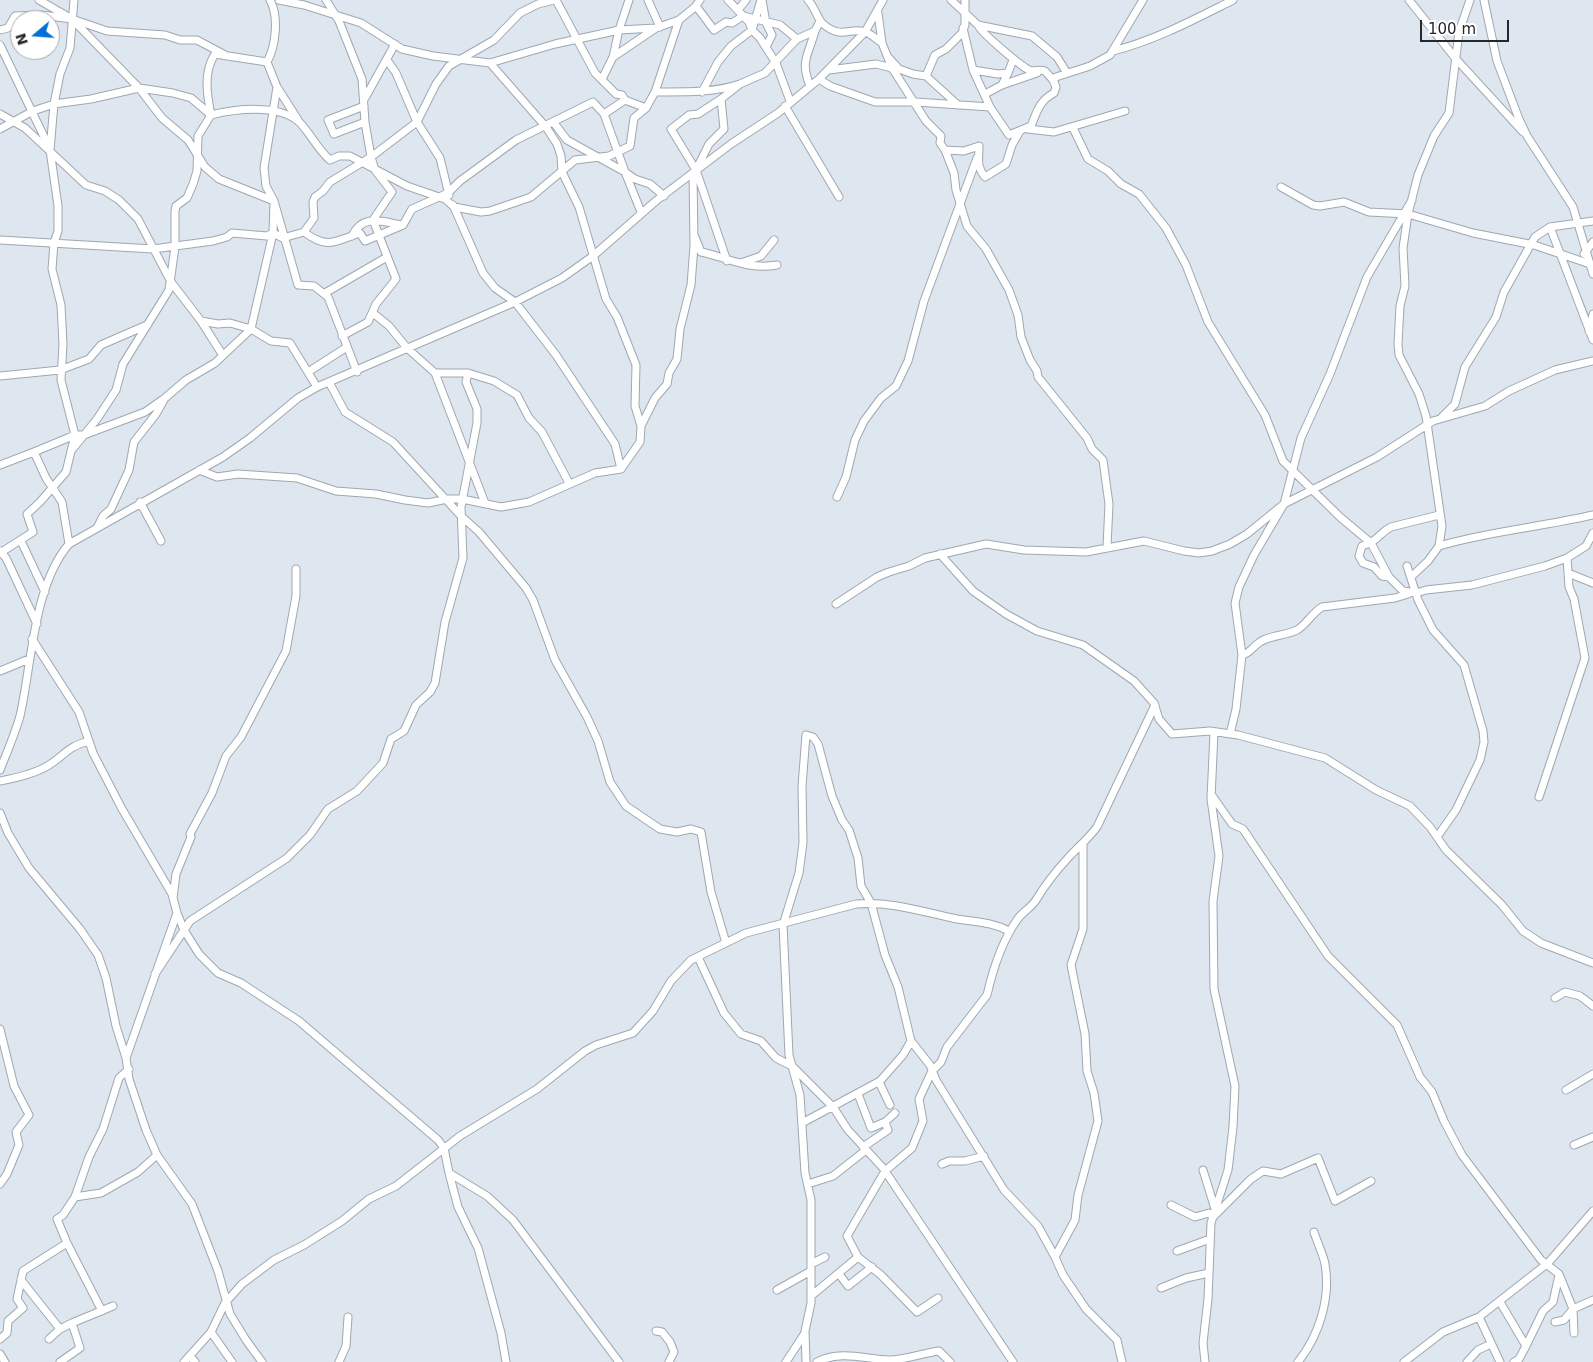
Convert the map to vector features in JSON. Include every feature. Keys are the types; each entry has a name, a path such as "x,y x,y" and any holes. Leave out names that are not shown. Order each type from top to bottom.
{"street":[{"path":"39,0 72,19 107,31 165,35 180,40 197,40 227,56"},
{"path":"37,624 6,558 0,552 33,532 26,514 66,472 75,435 60,370 63,344 61,305 52,269 54,243 58,231 58,206 50,150 54,104 60,74 70,48 74,0"},
{"path":"267,62 272,54 274,30 274,8 270,0"},
{"path":"279,0 361,23 402,49 416,53 490,63 555,44 619,30 658,27"},
{"path":"326,0 359,69 371,157 376,170 392,192 373,220"},
{"path":"273,233 283,238 304,232 314,218 313,202 315,197 330,182 371,157 417,122 440,78 449,66 484,44 494,40 520,13 538,4 555,0 595,73 616,94 622,95 625,100 646,108"},
{"path":"602,79 613,57 619,30 629,0"},
{"path":"648,0 658,27"},
{"path":"728,0 743,16 776,63 788,104 839,197"},
{"path":"738,10 746,0"},
{"path":"702,92 718,62 731,46 752,30 762,0"},
{"path":"762,0 766,23 772,35 766,47"},
{"path":"808,0 817,11"},
{"path":"816,0 820,21 842,34 865,32 882,43"},
{"path":"0,770 20,716 32,639 45,592 60,555 69,544 250,438 298,398 317,387 357,372 407,348 515,302 562,278 593,256 641,212 819,79 865,32 878,13 883,0"},
{"path":"951,0 978,25 985,36 999,44 1013,60 1027,69 1045,71 1056,87 1054,93 1045,98 1012,145 1006,164 1001,166 996,172 985,177 977,158"},
{"path":"926,76 935,55 956,40 963,28 965,0"},
{"path":"1114,51 1120,37 1143,0"},
{"path":"1053,80 1105,59 1114,51 1203,17 1234,0"},
{"path":"1409,0 1456,59 1527,136 1565,192 1573,207 1586,254 1592,265 1593,274"},
{"path":"1230,734 1236,709 1242,656 1236,603 1240,587 1254,555 1284,504 1302,438 1330,374 1367,277 1406,214 1430,145 1449,113 1458,32 1470,0"},
{"path":"1484,0 1497,61 1527,136"},
{"path":"613,57 658,27 678,20 698,3 714,30 726,22 732,23 743,16"},
{"path":"878,13 882,43 892,68 916,102 926,121 941,136 940,143 945,150 954,173 956,190 967,226 986,250 1009,290 1018,315 1021,337 1038,377 1087,438 1092,449 1103,460 1109,504 1107,547"},
{"path":"0,30 8,28 15,16 42,15 72,19 139,88 162,118 188,140 196,154 219,179 274,201"},
{"path":"743,16 756,21 780,25 797,39"},
{"path":"267,62 276,87 319,150 330,160 339,156 350,156 407,186 445,199 454,207 490,211 531,197 575,160 596,156 609,156 630,146 634,118 646,108 656,92 678,20"},
{"path":"810,86 805,75 805,60 820,21"},
{"path":"978,25 1032,36 1057,57 1067,73"},
{"path":"963,28 973,70 990,107 1005,132 1009,135 1024,130 1054,132 1073,128 1125,111"},
{"path":"656,92 702,92 722,90 740,84 765,72 776,63 797,39 815,31"},
{"path":"365,122 334,134 328,120 364,102 395,44"},
{"path":"0,45 50,150"},
{"path":"71,451 116,390 123,364 169,290 175,247 176,206 187,198 193,184 197,171 198,136 211,115 206,92 210,61 215,54 267,62"},
{"path":"889,58 899,69 926,76 959,105"},
{"path":"387,60 396,73 417,122 440,158 448,193 483,273 495,288 515,302 602,422 615,444 621,469"},
{"path":"1002,85 1013,60"},
{"path":"198,470 217,477 238,474 297,478 336,491 376,494 428,503 447,499 462,499 501,507 529,502 595,473 621,469 640,442 641,426 635,406 636,365 617,317 606,299 579,207 562,172 561,156 546,127 490,63"},
{"path":"827,71 832,68 857,68 876,64 892,68"},
{"path":"973,70 998,74 1008,73"},
{"path":"985,94 1002,85 1045,71"},
{"path":"819,79 830,86 875,102 916,102 990,107"},
{"path":"727,261 694,172 671,129 689,116 698,114 721,99 740,84"},
{"path":"276,87 264,168 266,186 274,201 298,286 314,286 325,294 357,372"},
{"path":"0,129 33,112 54,104 139,88 173,93 191,98 211,115 251,109 272,112 298,121"},
{"path":"641,426 655,398 667,384 669,373 677,359 680,329 691,285 694,246 692,230 694,172 709,144 724,129 721,99"},
{"path":"604,114 625,100"},
{"path":"304,232 312,238 332,244 360,233 365,241 380,236 403,225 412,209 448,193 460,181 516,140 546,127 593,102 604,114 641,212"},
{"path":"0,114 26,128 86,185 105,191 123,204 138,219 170,281 201,321 222,354"},
{"path":"554,123 567,140 635,179 650,184 664,196"},
{"path":"1073,128 1088,158 1108,171 1120,184 1138,194 1166,228 1186,265 1208,322 1265,415 1283,461 1370,544 1389,577 1412,593 1438,637 1452,649 1464,664 1483,730 1484,742 1480,760 1456,810 1437,837"},
{"path":"837,498 846,477 855,440 864,421 880,398 896,386 908,361 924,301 977,158 979,146 964,151 945,150"},
{"path":"1281,187 1320,206 1344,202 1369,212 1406,214 1473,233 1531,244 1592,265"},
{"path":"0,465 75,435 84,435 145,412 186,380 215,363 222,354 251,329 273,233 274,201"},
{"path":"1406,214 1402,262 1405,286 1400,306 1399,355 1418,394 1426,416 1442,534 1439,546 1428,561 1412,576"},
{"path":"342,336 368,322 376,304 396,279 373,220"},
{"path":"352,236 356,227 362,222 373,220 403,225"},
{"path":"836,604 877,577 940,554 986,544 1024,550 1054,549 1086,552 1144,541 1184,552 1199,553 1212,551 1230,544 1284,504 1377,457 1442,417 1455,404 1465,368 1496,317 1504,292 1535,237 1550,227 1593,220"},
{"path":"1550,227 1563,256 1593,340"},
{"path":"692,230 700,252 737,264 763,267 777,265"},
{"path":"0,240 153,249 213,241 227,237 232,233 267,236 273,233"},
{"path":"737,264 761,256 774,240"},
{"path":"1586,254 1593,242"},
{"path":"1563,256 1586,254"},
{"path":"325,294 387,257"},
{"path":"373,313 398,335 407,348 435,373 486,503"},
{"path":"1589,331 1593,314"},
{"path":"201,321 218,324 230,323 251,329 270,341 290,343 317,387"},
{"path":"0,376 60,370 89,358 101,346 148,325"},
{"path":"308,372 347,347"},
{"path":"1442,417 1458,415 1485,406 1516,387 1555,370 1593,361"},
{"path":"435,373 468,373 494,381 517,395 529,418 542,432 569,483"},
{"path":"155,974 190,921 287,858 310,835 328,809 356,791 385,759 391,739 404,731 416,705 430,692 435,683 445,622 464,558 461,516 462,499 477,423 477,409 466,382 468,373"},
{"path":"329,382 345,412 393,442 461,516 486,540 533,600 555,660 587,717 598,741 610,782 626,806 660,829 677,832 691,830 701,832 711,892 726,943"},
{"path":"98,526 103,516 111,509 129,470 134,442 156,414 165,398"},
{"path":"34,452 52,488 62,502 69,544"},
{"path":"140,502 160,540"},
{"path":"1389,577 1382,576 1374,567 1363,563 1359,556 1359,550 1362,546 1370,544 1391,527 1440,515"},
{"path":"1439,546 1503,531 1554,524 1593,515"},
{"path":"1242,656 1250,653 1261,641 1284,636 1295,631 1314,612 1322,607 1395,598 1426,590 1472,585 1545,566 1567,558 1586,546 1593,533"},
{"path":"21,540 45,592"},
{"path":"940,554 973,591 1030,627 1094,651 1134,681 1155,705 1159,719 1172,734 1214,732 1230,734 1325,758 1376,790 1410,806 1446,850 1502,905 1523,931 1541,943 1593,963"},
{"path":"1539,797 1586,658 1574,599 1569,587 1567,558"},
{"path":"1407,566 1412,576 1412,593"},
{"path":"173,899 176,874 191,837 190,834 212,793 226,756 242,737 286,651 296,596 296,569"},
{"path":"1568,573 1593,583"},
{"path":"32,639 79,712 89,741 122,809 173,899 176,912 184,930 199,954 218,973 242,984 299,1021 404,1110 444,1148 458,1207 478,1248 501,1333 506,1362"},
{"path":"0,670 29,660"},
{"path":"938,1298 917,1312 872,1267 858,1257 847,1236 885,1171 912,1148 923,1122 919,1099 932,1071 941,1062 947,1047 987,994 988,984 1009,931 1018,917 1034,902 1038,893 1062,864 1083,844 1097,827 1112,791 1130,762 1155,705"},
{"path":"1205,1362 1203,1343 1210,1239 1214,1213 1228,1170 1233,1127 1234,1086 1214,989 1213,901 1219,856 1211,794 1214,732"},
{"path":"806,1362 805,1332 811,1296 811,1200 800,1095 789,1055 783,925 799,873 803,844 802,786 806,735 810,735 818,744 832,796 842,820 849,830 858,858 861,886 871,903 885,956 898,987 911,1041 930,1064 932,1071 1004,1190 1038,1226 1056,1258 1062,1275 1086,1309 1116,1340 1122,1362"},
{"path":"0,781 48,766 72,746 89,741"},
{"path":"1211,794 1232,824 1243,829 1328,956 1397,1025 1420,1077 1432,1092 1462,1155 1536,1255 1560,1274 1573,1309 1574,1333"},
{"path":"0,813 8,833 30,868 80,929 98,956 106,978 116,1026 129,1069 128,1079 157,1155 192,1204 218,1271 225,1303 246,1340 262,1362"},
{"path":"1056,1258 1075,1220 1078,1195 1098,1121 1094,1093 1087,1071 1085,1034 1071,965 1083,928 1083,844"},
{"path":"184,1362 193,1359 211,1332 225,1303 242,1284 274,1260 304,1245 342,1221 369,1199 396,1186 477,1124 537,1088 585,1051 633,1033 653,1011 671,981 686,964 698,957 746,933 783,925 856,904 871,903 995,924 1009,931"},
{"path":"126,1058 176,912"},
{"path":"698,957 724,1013 741,1034 761,1041 776,1058 792,1066 833,1107 848,1130 885,1171 1013,1362"},
{"path":"1555,998 1565,992 1580,996 1593,1006"},
{"path":"0,1029 14,1086 29,1115 16,1132 19,1145 7,1174 0,1184"},
{"path":"802,1123 878,1082 903,1055 911,1041"},
{"path":"102,1311 67,1243 57,1219 63,1215 75,1197 89,1157 103,1129 118,1078 129,1069"},
{"path":"1566,1090 1593,1074"},
{"path":"878,1082 890,1105"},
{"path":"858,1094 871,1128 885,1122 896,1113"},
{"path":"808,1184 833,1176 888,1130 885,1122"},
{"path":"1574,1144 1593,1137"},
{"path":"75,1197 101,1193 138,1172 157,1155"},
{"path":"942,1164 948,1161 965,1161 984,1156"},
{"path":"1171,1204 1194,1218 1214,1213 1251,1179 1263,1171 1281,1174 1318,1158 1335,1200 1371,1181"},
{"path":"1202,1170 1214,1213"},
{"path":"449,1173 487,1196 513,1220 619,1362"},
{"path":"1404,1362 1443,1332 1479,1317 1500,1302 1548,1263 1593,1211"},
{"path":"1298,1362 1319,1325 1326,1302 1325,1264 1314,1232"},
{"path":"1176,1251 1210,1239"},
{"path":"0,1339 7,1333 8,1321 23,1308 17,1299 23,1271 67,1243"},
{"path":"777,1290 825,1257"},
{"path":"811,1296 858,1257"},
{"path":"839,1274 848,1286 872,1267"},
{"path":"1161,1288 1186,1278 1209,1273"},
{"path":"1514,1362 1519,1359 1543,1311 1553,1302 1560,1274"},
{"path":"21,1280 60,1328"},
{"path":"1555,1322 1564,1320 1573,1309 1593,1300"},
{"path":"1500,1302 1526,1346"},
{"path":"49,1339 60,1328 113,1306"},
{"path":"339,1362 346,1346 348,1317"},
{"path":"1479,1317 1500,1362"},
{"path":"60,1362 80,1348 72,1323"},
{"path":"656,1331 662,1332 670,1342 674,1352 669,1362"},
{"path":"211,1332 232,1362"},
{"path":"786,1362 805,1332"},
{"path":"1467,1362 1478,1350 1491,1344"},
{"path":"817,1362 842,1355 895,1360 939,1351 950,1362"},
{"path":"0,1354 5,1362"}]}
